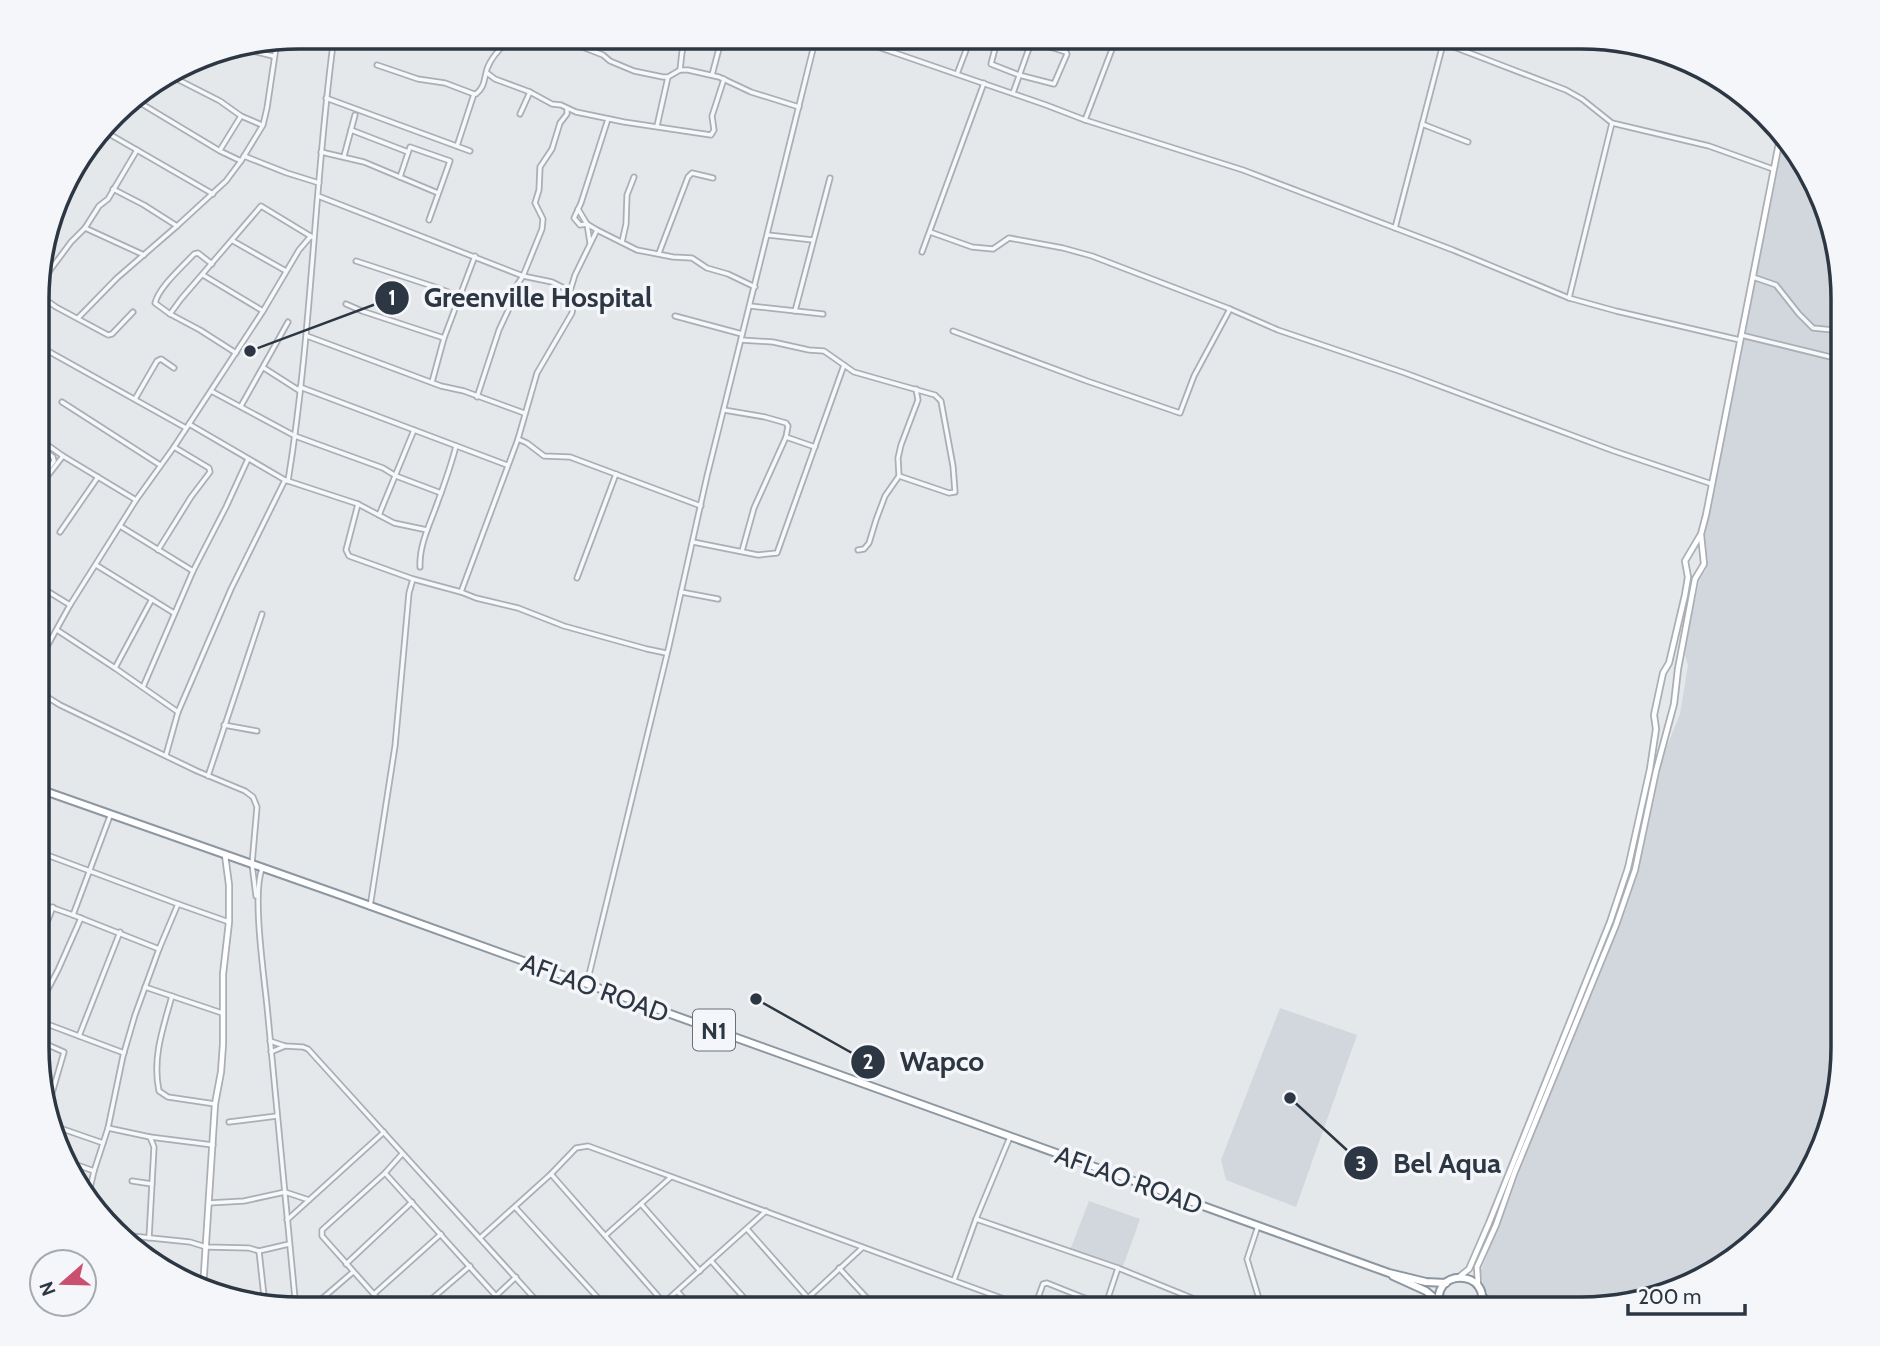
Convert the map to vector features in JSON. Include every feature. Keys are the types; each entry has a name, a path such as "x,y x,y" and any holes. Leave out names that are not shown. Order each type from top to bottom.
{"highway":[{"name":"AFLAO ROAD","path":"50,793 1389,1273 1426,1282 1446,1283"},
{"name":"AFLAO ROAD","path":"1389,1273 1434,1297"},
{"path":"1446,1283 1459,1277 1469,1279 1478,1286 1482,1296"},
{"name":"N1","path":"1440,1297 1446,1283"}],"main road":[{"path":"1459,1277 1469,1269 1489,1223 1621,892 1628,868 1650,769 1656,729 1654,719 1663,673 1669,663 1685,595 1688,577 1685,561 1701,534 1778,146"},
{"path":"1478,1286 1477,1268 1628,894 1676,695 1695,579 1704,560 1701,534"},
{"path":"1689,554 1698,554 1704,560"},
{"path":"1686,566 1693,571 1701,569"},
{"path":"1663,673 1670,669 1678,674"},
{"path":"1654,719 1661,725 1668,724"},
{"path":"204,1278 215,1104 223,1044 223,974 229,922 229,886 225,855"}],"street":[{"path":"166,755 178,712 231,589 287,481 307,336 313,237 332,49"},
{"path":"377,65 477,94 481,91 492,61 501,49"},
{"path":"588,49 634,71 668,77 688,69 724,79 751,92 799,107"},
{"path":"680,70 683,49"},
{"path":"712,75 719,49"},
{"path":"587,985 742,334 813,49"},
{"path":"885,49 1085,120 1243,170 1453,250 1569,298 1625,314 1830,357"},
{"path":"957,74 966,49"},
{"path":"994,49 990,63 1019,75 1054,84 1067,54 1056,49"},
{"path":"1013,93 1028,49"},
{"path":"1085,120 1112,49"},
{"path":"1395,228 1441,49"},
{"path":"1459,49 1566,90 1612,123 1709,146 1774,169"},
{"path":"78,318 117,278 213,194 243,158 263,125 275,50"},
{"path":"260,52 274,55"},
{"path":"487,73 495,79 576,113 711,135 714,130 712,116 724,79"},
{"path":"657,127 668,77"},
{"path":"178,80 220,101 241,116 263,125"},
{"path":"922,251 984,83"},
{"path":"520,114 530,92"},
{"path":"457,146 474,94"},
{"path":"326,98 470,151"},
{"path":"143,104 220,151 319,183"},
{"path":"477,397 499,330 542,229 543,219 535,203 539,190 540,167 552,149 567,109"},
{"path":"344,156 355,115"},
{"path":"220,151 241,116"},
{"path":"608,120 574,218 576,222 580,225 587,224 637,250 692,258 707,268 728,274 755,287"},
{"path":"1569,298 1612,123"},
{"path":"1422,124 1468,142"},
{"path":"351,130 408,152"},
{"path":"110,135 213,194"},
{"path":"400,177 410,147 450,161 429,220"},
{"path":"51,269 85,228 96,209 108,199 137,150"},
{"path":"321,152 344,156 439,193"},
{"path":"659,253 688,177 692,173 713,178"},
{"path":"622,242 627,195 634,177"},
{"path":"795,311 830,177"},
{"path":"113,189 177,226"},
{"path":"318,196 523,276 552,282 570,291"},
{"path":"170,314 261,206 313,237"},
{"path":"578,209 587,224 590,243"},
{"path":"85,228 145,256"},
{"path":"461,592 518,439 537,373 572,313 570,291 597,230"},
{"path":"930,232 972,247 993,249 1009,238 1092,256 1278,330 1405,373 1712,485"},
{"path":"768,234 813,240"},
{"path":"49,643 136,500 236,353 299,250 313,237"},
{"path":"233,241 286,271"},
{"path":"212,264 196,253 155,300 157,306 236,353"},
{"path":"432,382 444,338 475,256"},
{"path":"356,261 461,297"},
{"path":"203,275 263,311"},
{"path":"1753,277 1776,285 1813,328 1830,330"},
{"path":"49,301 110,335 133,312"},
{"path":"346,304 444,338"},
{"path":"750,306 823,314"},
{"path":"953,331 1087,382 1180,413 1194,376 1230,309"},
{"path":"675,316 742,334"},
{"path":"241,406 288,322"},
{"path":"307,336 524,413"},
{"path":"741,340 773,342 824,351 854,372 935,395 941,401 955,492 949,493 899,477"},
{"path":"49,352 287,481 358,504 394,523 427,530"},
{"path":"135,399 157,360 161,359 174,368"},
{"path":"693,542 758,555 776,553 844,365"},
{"path":"264,368 300,389 507,465"},
{"path":"858,550 864,549 869,543 886,496 899,477 898,458 918,400 916,389"},
{"path":"211,391 295,436 442,493"},
{"path":"62,402 160,465"},
{"path":"724,410 765,417 788,426 786,437 747,527 742,552"},
{"path":"379,515 414,429"},
{"path":"786,437 815,447"},
{"path":"518,439 544,456 566,456 701,506"},
{"path":"419,568 427,530 457,446"},
{"path":"49,447 136,500"},
{"path":"158,550 210,470 174,447"},
{"path":"49,474 63,456"},
{"path":"143,687 193,570 248,459"},
{"path":"578,578 616,474"},
{"path":"60,532 98,477"},
{"path":"358,504 347,554 413,579 518,608 564,626 667,653"},
{"path":"120,526 193,570"},
{"path":"96,565 174,613"},
{"path":"370,907 393,758 409,593 413,579"},
{"path":"49,592 71,605"},
{"path":"681,592 718,599"},
{"path":"115,667 152,599"},
{"path":"208,776 262,614"},
{"path":"57,630 178,712"},
{"path":"50,699 253,797 257,807 256,876 295,1297"},
{"path":"224,725 257,731"},
{"path":"73,915 111,814"},
{"path":"50,856 229,922"},
{"path":"256,876 257,866"},
{"path":"91,1185 108,1128 124,1053 159,949 178,904"},
{"path":"50,906 159,949"},
{"path":"50,915 53,907"},
{"path":"50,985 81,918"},
{"path":"79,1036 120,932"},
{"path":"145,988 222,1013"},
{"path":"172,996 156,1061 159,1091 168,1097 215,1104"},
{"path":"50,1025 124,1053"},
{"path":"270,1041 308,1049 533,1297"},
{"path":"50,1046 64,1052 53,1088"},
{"path":"271,1052 285,1046"},
{"path":"229,1122 277,1116"},
{"path":"108,1128 150,1137 213,1145"},
{"path":"62,1129 103,1143"},
{"path":"287,1220 384,1132"},
{"path":"149,1238 154,1147 150,1137"},
{"path":"954,1280 1010,1137"},
{"path":"154,1147 159,1138"},
{"path":"480,1238 576,1148 584,1146 1000,1297"},
{"path":"377,1297 322,1236 321,1230 403,1154"},
{"path":"79,1166 94,1171"},
{"path":"385,1173 496,1296 516,1278"},
{"path":"551,1174 659,1297"},
{"path":"606,1235 671,1177"},
{"path":"132,1181 152,1184"},
{"path":"209,1203 244,1202 285,1192 309,1200"},
{"path":"346,1264 412,1202"},
{"path":"641,1204 701,1271"},
{"path":"515,1206 597,1297"},
{"path":"671,1297 766,1211"},
{"path":"976,1219 1118,1268 1189,1297"},
{"path":"1258,1226 1247,1259 1259,1297"},
{"path":"747,1229 806,1297"},
{"path":"374,1294 441,1234"},
{"path":"137,1237 259,1251 289,1243"},
{"path":"808,1297 862,1248"},
{"path":"259,1251 264,1295"},
{"path":"712,1262 743,1297"},
{"path":"434,1297 470,1266"},
{"path":"839,1268 866,1297"},
{"path":"1108,1297 1118,1268"},
{"path":"324,1297 353,1271"},
{"path":"1037,1297 1043,1284 1048,1283 1081,1297"},
{"path":"677,1292 682,1297"}],"shaded area":[{"path":"1782,150 1798,174 1818,218 1830,282 1831,1047 1829,1080 1818,1128 1798,1172 1769,1212 1746,1235 1706,1264 1662,1284 1614,1295 1490,1297 1483,1284 1481,1271 1638,872 1663,756 1680,714 1688,665 1684,652 1700,577 1706,570 1708,560 1704,550 1705,533"},
{"path":"1280,1008 1357,1035 1296,1207 1226,1180 1221,1160"},
{"path":"1089,1201 1140,1219 1122,1269 1070,1250"}],"place":[{"name":"Greenville Hospital","path":"250,351"},
{"name":"Wapco","path":"756,999"},
{"name":"Bel Aqua","path":"1290,1098"}]}
